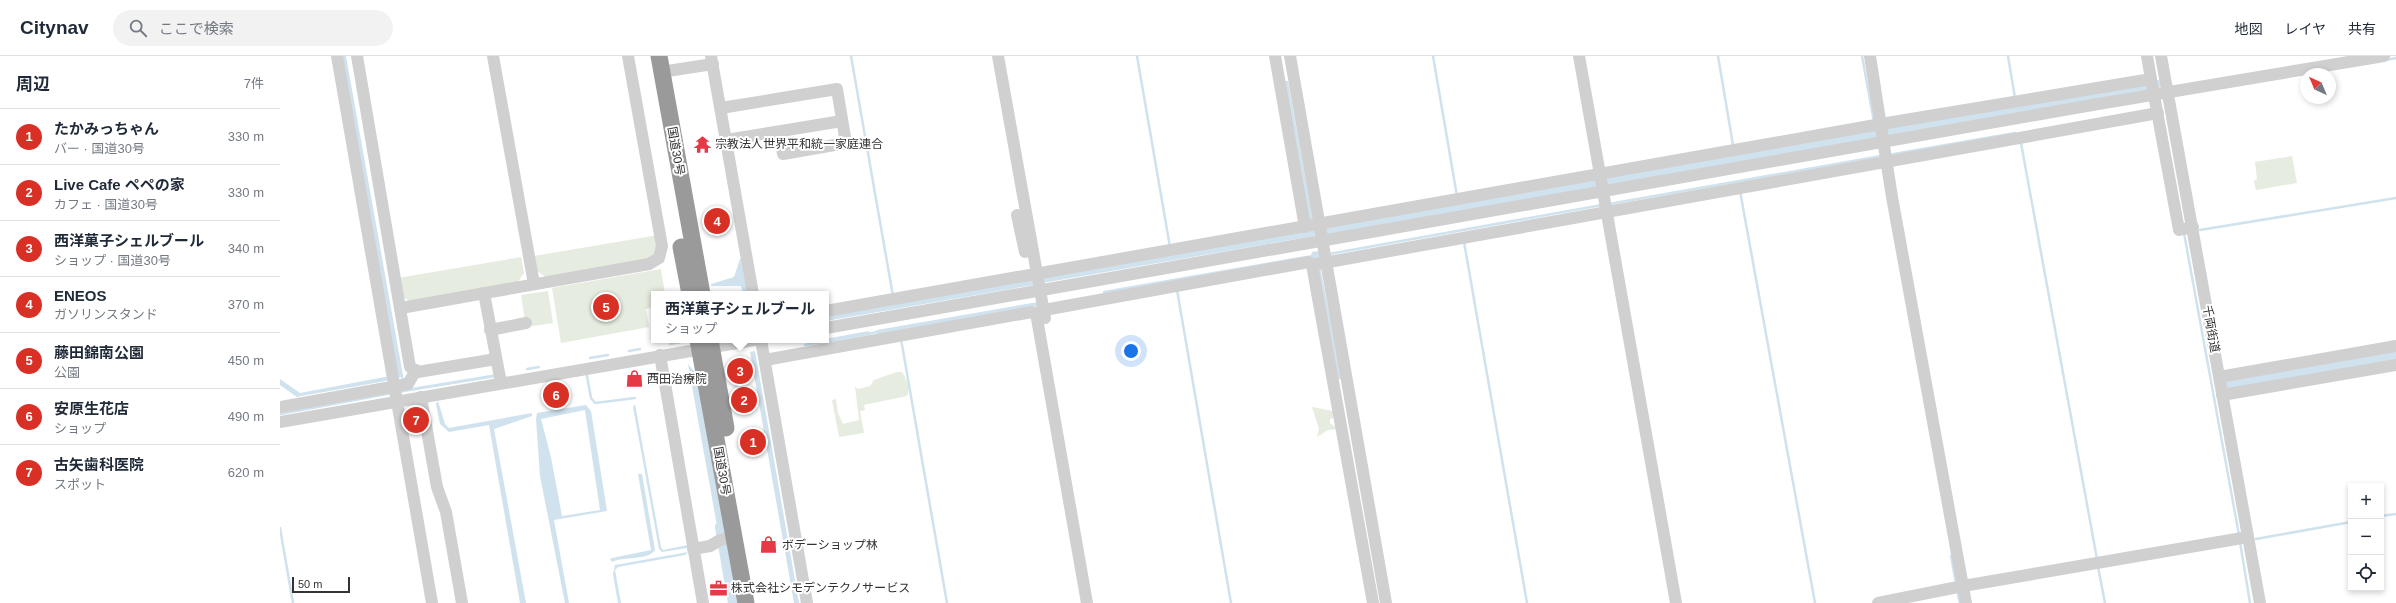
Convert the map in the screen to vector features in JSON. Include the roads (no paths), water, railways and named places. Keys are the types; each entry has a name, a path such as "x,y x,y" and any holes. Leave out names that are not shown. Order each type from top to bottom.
{"highway":[{"name":"国道30号","path":"648,56 689,291"},
{"name":"国道30号","path":"660,64 701,291"},
{"name":"国道30号","path":"705,344 727,538 746,603"},
{"name":"国道30号","path":"705,344 756,603"}],"street":[{"path":"337,56 432,603"},
{"path":"357,56 410,367 418,372 496,359"},
{"path":"493,56 534,284"},
{"path":"401,308 654,262 662,252 628,56"},
{"path":"990,56 1039,297 1094,603"},
{"path":"998,56 1020,205"},
{"path":"1275,56 1286,79 1386,603"},
{"path":"1286,79 1290,56"},
{"path":"1571,56 1601,195"},
{"path":"1578,56 1601,195 1676,603"},
{"path":"1870,56 1883,147 1959,587 1966,603"},
{"path":"2147,56 2158,114 2186,228"},
{"name":"千両街道","path":"2161,56 2168,93 2186,228 2222,395 2241,538 2260,603"},
{"path":"1318,244 1464,237 1601,195 1740,187 1883,147 2152,86 2168,93 2384,56"},
{"path":"660,64 712,60 752,291"},
{"path":"1039,297 1110,290 1318,244 1883,147 2152,86"},
{"path":"721,108 837,89 846,143 783,154 779,132"},
{"path":"829,328 1039,297 1318,244 1883,147 2158,114"},
{"path":"726,140 842,121"},
{"path":"829,311 1039,297 1110,290 1309,262 1318,244"},
{"path":"1318,244 1373,603"},
{"path":"484,293 499,377"},
{"path":"765,360 900,334 1032,312 1039,297"},
{"path":"1039,297 1087,603"},
{"path":"490,330 526,323"},
{"path":"280,407 396,393 421,397 499,377 660,355 705,344 717,343"},
{"path":"762,343 807,603"},
{"path":"2219,377 2396,346"},
{"path":"660,355 703,603"},
{"path":"2222,395 2396,365"},
{"path":"280,422 396,393 408,384 416,370"},
{"path":"421,397 437,487 446,512 462,603"},
{"path":"693,549 710,546 727,538"},
{"path":"1878,603 1959,587 2241,538"}],"water":[{"path":"341,56 346,56 404,381 402,381 401,377 396,378"},
{"path":"1284,81 1288,81 1313,221 1309,222"},
{"path":"1314,230 1314,236 1042,283 1043,277"},
{"path":"1319,251 1320,259 1114,292 1114,289 1311,255 1312,252"},
{"path":"741,259 746,291 742,291 741,286 711,286 711,284 734,277"},
{"path":"1320,266 1342,379 1338,379 1316,267"},
{"path":"1032,279 1034,285 829,320 829,314"},
{"path":"1038,302 1038,310 1035,306 878,334 877,330"},
{"path":"869,331 870,335 829,342 829,338"},
{"path":"814,343 826,343 815,345"},
{"path":"755,351 799,603 794,603 750,352"},
{"path":"688,364 699,377 727,536 719,537"},
{"path":"496,374 497,377 399,393 399,390"},
{"path":"390,376 386,381 297,397 280,385 280,379 300,393"},
{"path":"438,401 445,424 449,428 532,413 532,416 494,429 526,603 520,603 489,425 449,432 440,424 436,404"},
{"path":"635,404 661,547 663,550 688,545 687,548 662,552 659,549 633,407"},
{"path":"586,405 591,411 607,511 554,520 569,603 565,603 540,476 536,419 537,413","holes":["585,410 600,510 562,516 551,457 541,419"]},
{"path":"638,474 642,474 655,550 647,556 612,562 610,559 612,558 651,550"},
{"path":"688,552 685,555 618,567 615,570 621,603 618,603 613,574 615,565"}],"waterway":[{"path":"851,56 893,296"},
{"path":"1137,56 1170,247"},
{"path":"1433,56 1457,196"},
{"path":"1718,56 1733,145"},
{"path":"1862,56 1874,122"},
{"path":"2008,56 2015,98"},
{"path":"2386,60 2396,58"},
{"path":"1317,232 2157,84"},
{"path":"1875,130 1876,134"},
{"path":"1888,155 2015,133"},
{"path":"2021,143 2097,559"},
{"path":"1609,204 1881,156"},
{"path":"1740,191 1815,603"},
{"path":"2200,230 2396,198"},
{"path":"1329,254 1602,205"},
{"path":"2184,233 2239,535"},
{"path":"1464,242 1527,603"},
{"path":"1104,292 1117,290"},
{"path":"1177,290 1231,603"},
{"path":"868,334 881,331"},
{"path":"901,339 947,603"},
{"path":"670,344 676,343"},
{"path":"805,345 816,343"},
{"path":"629,351 640,349"},
{"path":"590,358 608,355"},
{"path":"2228,386 2396,356"},
{"path":"527,369 539,367"},
{"path":"587,376 591,398 595,403 635,398"},
{"path":"280,414 392,393"},
{"path":"2384,516 2396,514"},
{"path":"2256,539 2348,523"},
{"path":"722,527 735,603"},
{"path":"280,528 293,603"},
{"path":"2240,542 2250,603"},
{"path":"1951,556 1956,583"},
{"path":"2098,567 2105,603"},
{"path":"1957,590 1960,603"}],"place":[{"name":"宗教法人世界平和統一家庭連合","path":"702,144"},
{"name":"ENEOS","path":"717,221"},
{"name":"藤田錦南公園","path":"606,307"},
{"name":"西洋菓子シェルブール","path":"740,371"},
{"name":"西田治療院","path":"634,379"},
{"name":"安原生花店","path":"556,395"},
{"name":"Live Cafe ペペの家","path":"744,400"},
{"name":"古矢歯科医院","path":"416,420"},
{"name":"たかみっちゃん","path":"753,442"},
{"name":"ボデーショップ林","path":"769,545"},
{"name":"株式会社シモデンテクノサービス","path":"718,588"}]}
